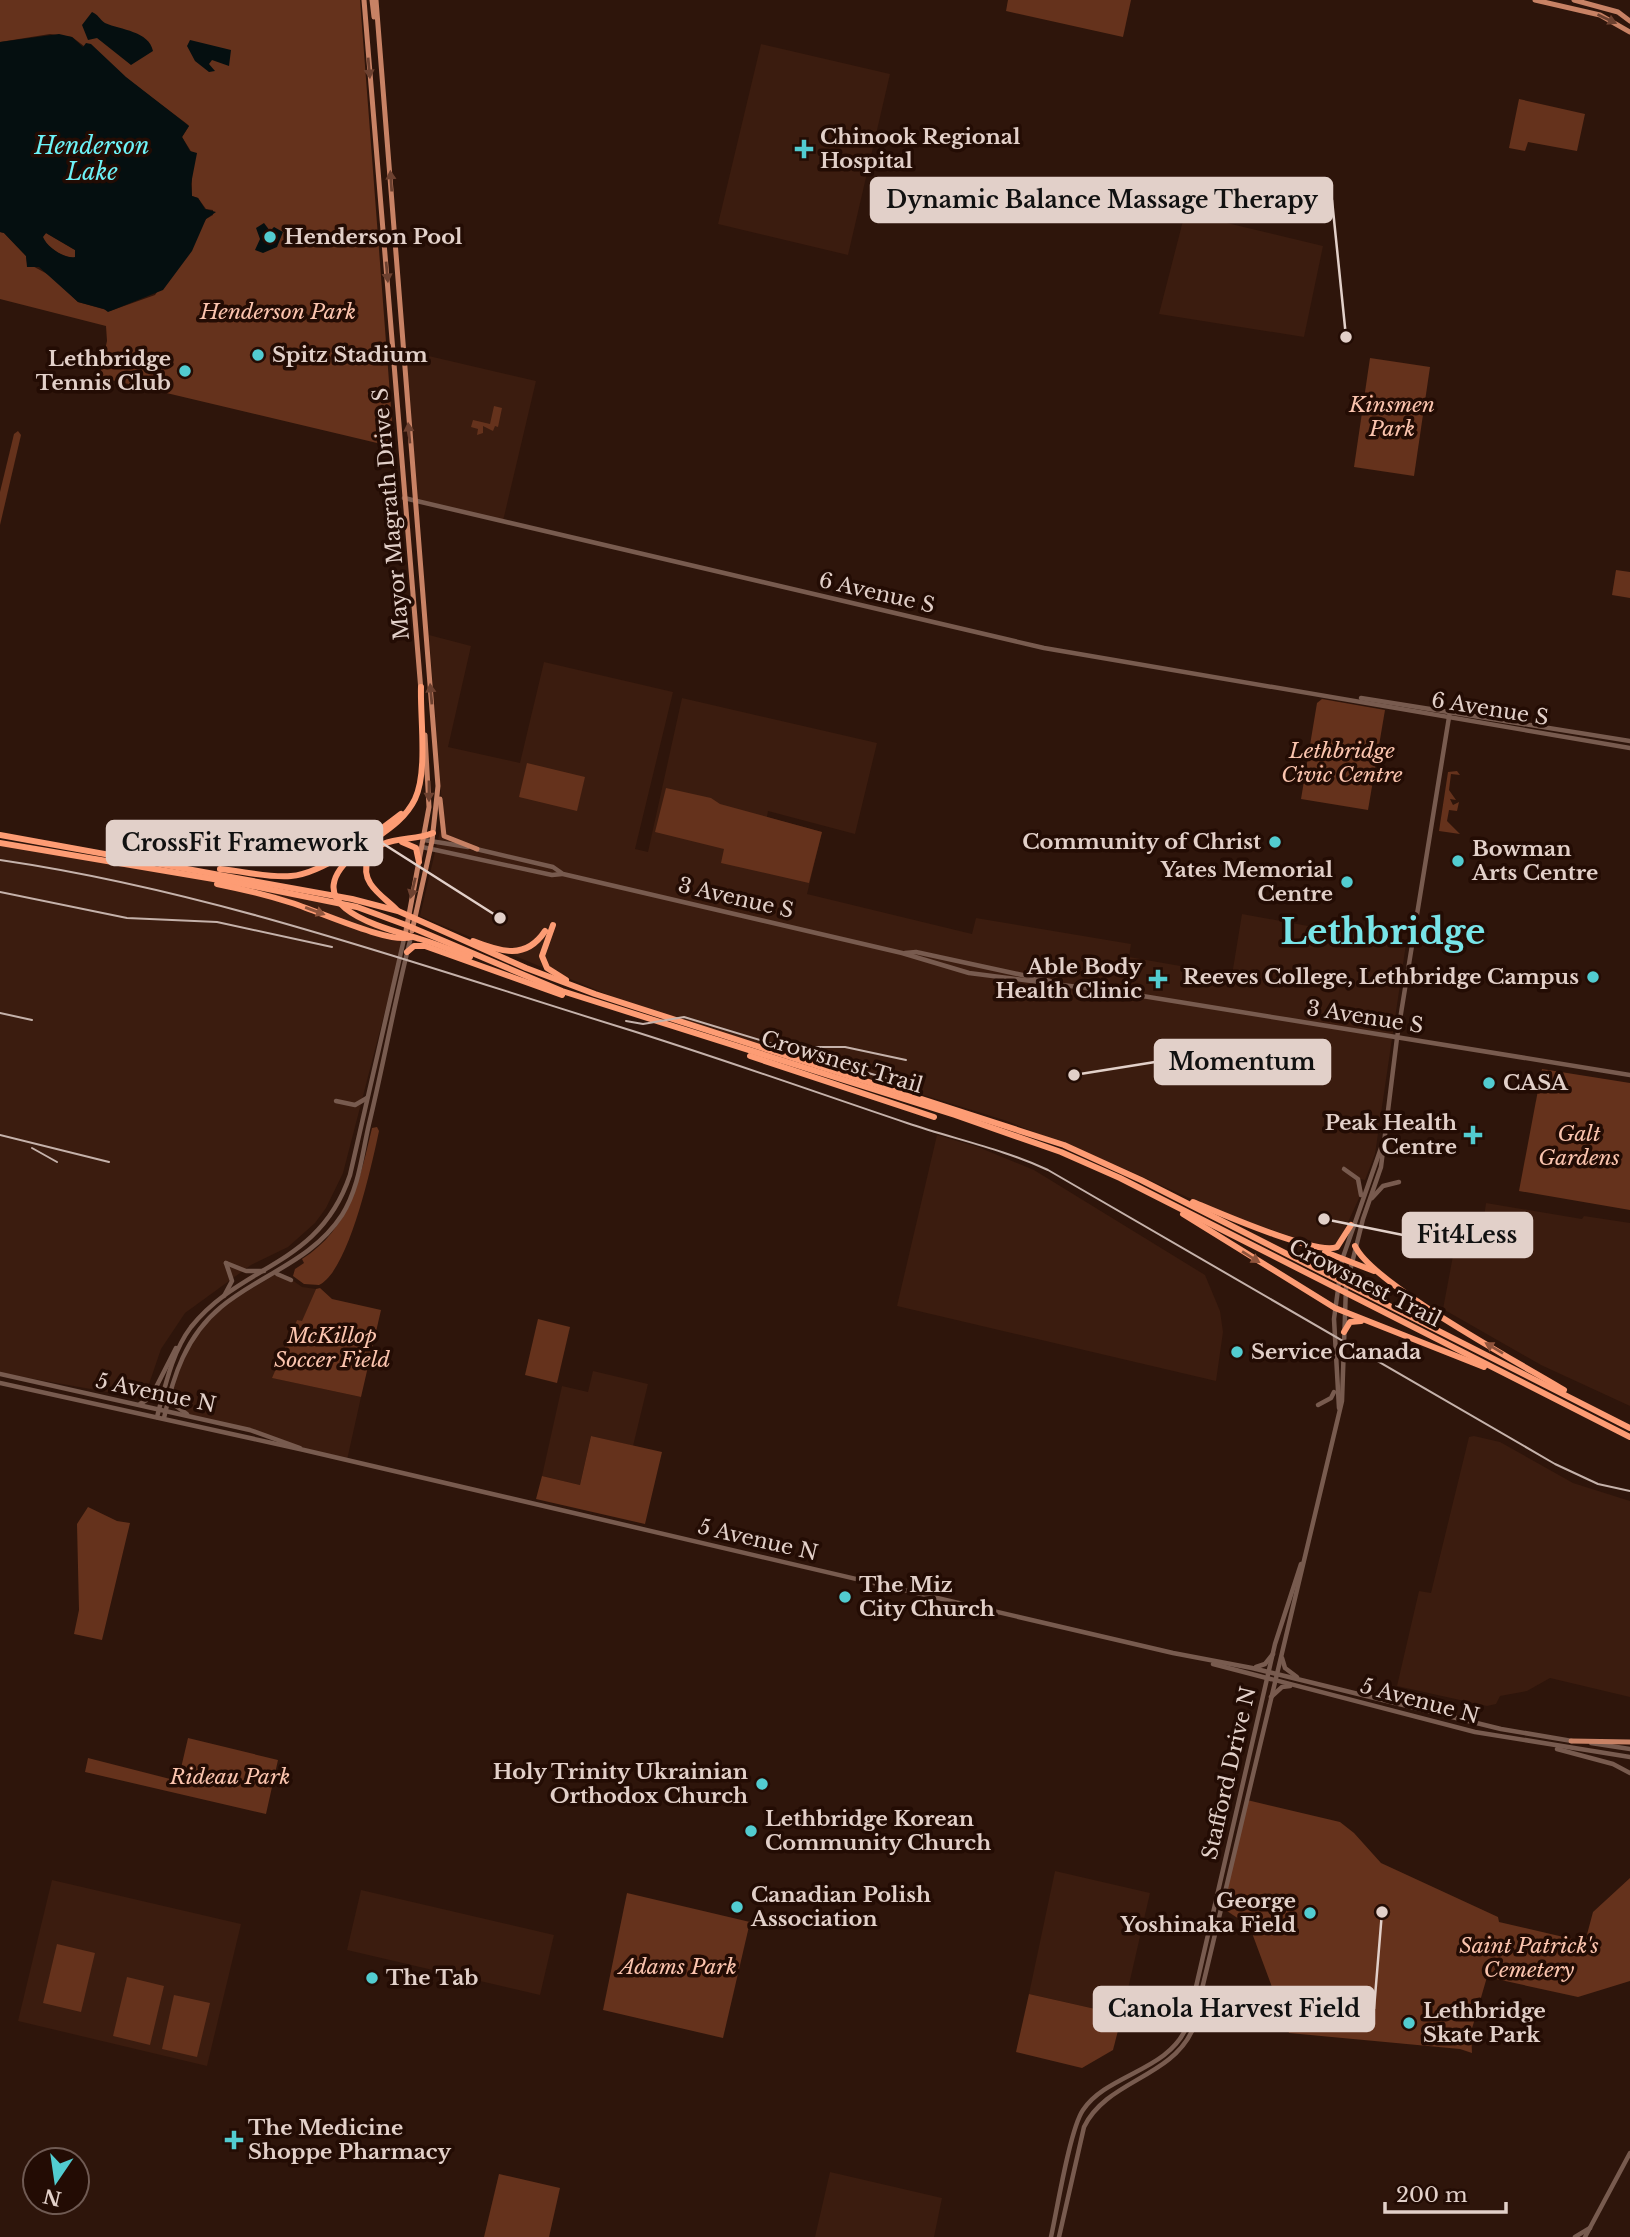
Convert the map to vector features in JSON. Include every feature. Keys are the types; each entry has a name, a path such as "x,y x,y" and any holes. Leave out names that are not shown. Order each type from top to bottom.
{"highway":[{"path":"421,687 421,779 410,808 394,826 346,861 335,881 337,897 349,914 393,931 425,936"},
{"path":"155,861 281,876 302,875 325,864 410,808"},
{"name":"Crowsnest Trail","path":"0,833 326,892 398,911 630,1011 720,1043 1037,1135 1141,1180 1630,1427"},
{"path":"398,911 373,889 366,871 376,848 393,841 424,841 433,833"},
{"path":"393,841 412,845 417,851 419,862"},
{"path":"0,843 330,901 396,920 425,936"},
{"path":"154,869 279,899 407,938"},
{"path":"430,925 494,949 512,952 531,947 545,931"},
{"path":"553,925 542,948 541,956 547,968 556,976 630,1011"},
{"name":"Crowsnest Trail","path":"425,936 538,982 928,1104"},
{"path":"407,952 414,946 425,946 547,990 630,1011"},
{"path":"720,1043 797,1074 934,1117"},
{"name":"Crowsnest Trail","path":"956,1112 1061,1152 1152,1194 1630,1437"},
{"path":"1141,1180 1232,1219 1307,1244 1382,1275"},
{"path":"1152,1194 1335,1308 1436,1346 1571,1406"},
{"path":"1307,1244 1334,1249 1342,1242 1351,1225"},
{"path":"1355,1246 1363,1259 1382,1275 1459,1327 1616,1420"},
{"path":"1345,1328 1352,1321 1366,1321"}],"main road":[{"name":"Mayor Magrath Drive S","path":"364,0 429,779 424,841 407,938"},
{"name":"Mayor Magrath Drive S","path":"374,0 379,30 438,786 432,841 407,938"},
{"path":"1535,0 1600,15 1630,32"},
{"path":"1574,0 1618,12 1630,21"},
{"name":"6 Avenue S","path":"404,498 1044,648 1630,741"},
{"name":"6 Avenue S","path":"1346,697 1398,710 1630,748"},
{"path":"1383,1143 1397,1038 1450,711"},
{"path":"438,786 444,836 477,849"},
{"name":"3 Avenue S","path":"424,841 477,849 554,867 563,874"},
{"name":"3 Avenue S","path":"424,841 430,849 552,875 563,874 902,953 916,952 1055,983 1630,1075"},
{"path":"162,1410 180,1360 211,1316 229,1301 276,1274 328,1234 351,1196 407,952 407,938"},
{"path":"136,1404 151,1397 183,1339 204,1313 307,1243 340,1202 407,938"},
{"path":"336,1101 355,1105 363,1103 369,1094"},
{"name":"Stafford Drive N","path":"1339,1409 1334,1319 1340,1270 1351,1225 1383,1143"},
{"name":"Stafford Drive N","path":"1059,2237 1084,2127 1091,2113 1104,2101 1174,2057 1185,2045 1192,2031 1343,1396 1344,1303 1350,1263 1379,1175 1383,1143"},
{"path":"1344,1169 1361,1184 1361,1200"},
{"path":"1369,1202 1384,1186 1399,1182"},
{"path":"223,1298 232,1281 226,1263 246,1271 268,1270"},
{"path":"276,1274 291,1280 290,1264"},
{"path":"161,1418 183,1339"},
{"name":"5 Avenue N","path":"0,1374 250,1430 304,1450"},
{"name":"5 Avenue N","path":"0,1383 304,1450 1206,1660 1301,1679 1462,1721 1630,1749"},
{"path":"1318,1405 1331,1398 1336,1388"},
{"path":"170,1391 176,1408 194,1417"},
{"name":"Stafford Drive N","path":"1051,2237 1081,2113 1104,2092 1164,2055 1184,2032 1269,1672 1305,1557"},
{"path":"1282,1651 1283,1666 1301,1679"},
{"path":"1252,1668 1265,1664 1274,1653"},
{"name":"5 Avenue N","path":"1206,1660 1275,1681 1439,1723 1546,1745 1630,1757"},
{"path":"1270,1698 1282,1687 1296,1686"},
{"path":"1571,1741 1630,1742"},
{"path":"1546,1745 1613,1763 1630,1773"},
{"path":"1585,2237 1630,2153"},
{"path":"1575,2237 1590,2228"}],"shaded area":[{"name":"Chinook Regional Hospital","path":"761,44 890,74 848,255 718,224"},
{"path":"1185,213 1323,246 1304,337 1159,314"},
{"path":"403,350 536,381 503,521 415,501"},
{"path":"429,635 471,646 448,747 520,763 544,662 673,692 635,849 648,852 682,698 877,743 855,834 768,811 767,817 822,832 807,894 972,934 976,918 1131,944 1129,957 1232,975 1242,914 1406,944 1375,1154 1365,1180 1351,1177 1358,1182 1360,1196 1337,1246 1324,1248 1220,1212 1123,1168 1007,1121 630,1004 420,916 443,818"},
{"path":"0,843 342,904 356,918 405,934 343,1173 326,1208 315,1223 288,1247 251,1265 185,1313 161,1349 148,1387 139,1394 119,1394 0,1373"},
{"path":"937,1135 978,1147 1034,1170 1205,1275 1220,1311 1223,1332 1216,1381 897,1306"},
{"path":"1486,1203 1582,1219 1584,1216 1630,1223 1630,1406 1541,1365 1443,1309 1458,1229 1482,1232"},
{"path":"276,1274 288,1277 302,1287 316,1289 302,1322 297,1320 273,1378 361,1397 347,1460 194,1417 176,1407 170,1391 174,1377 199,1330 229,1302"},
{"path":"593,1371 648,1384 633,1446 591,1436 580,1485 542,1476 562,1386 588,1392"},
{"path":"1469,1437 1500,1442 1573,1483 1630,1501 1630,1697 1550,1678 1527,1691 1500,1696 1496,1704 1487,1706 1397,1686 1419,1591 1431,1593"},
{"path":"1055,1871 1150,1893 1122,2015 1029,1994"},
{"path":"52,1880 241,1924 207,2066 18,2021"},
{"path":"361,1890 554,1935 540,1995 347,1950"},
{"path":"830,2172 942,2198 934,2237 815,2237"}],"green space":[{"name":"Henderson Park","path":"0,0 360,0 394,447 99,377 107,341 106,326 0,299 0,232 26,256 27,263 51,276 78,302 110,311 155,295 206,219 213,215 213,210 206,209 198,198 192,196 192,153 182,137 189,126 187,124 72,37 50,34 0,42"},
{"path":"1008,0 1131,0 1123,37 1006,11"},
{"path":"1519,99 1585,114 1577,151 1528,142 1525,151 1509,148"},
{"path":"46,233 75,250 75,258 56,252 44,241 42,237"},
{"name":"Kinsmen Park","path":"1370,358 1430,367 1414,476 1354,467"},
{"path":"494,406 502,408 498,427 495,426 493,431 483,426 483,433 477,435 478,429 471,427 473,420 490,424"},
{"path":"18,431 21,435 0,525 0,492 14,434"},
{"path":"1616,570 1630,572 1630,598 1612,595"},
{"name":"Lethbridge Civic Centre","path":"1322,699 1385,710 1368,810 1301,799 1317,703"},
{"path":"527,763 585,777 577,811 519,797"},
{"path":"1457,771 1460,775 1451,774 1449,790 1456,800 1450,799 1453,805 1459,802 1457,811 1449,810 1447,821 1460,834 1439,831 1448,772"},
{"path":"666,788 711,798 720,804 822,832 809,883 721,863 724,849 655,832"},
{"name":"Galt Gardens","path":"1542,1069 1630,1083 1630,1210 1519,1191"},
{"path":"377,1127 379,1131 365,1191 340,1260 330,1276 319,1285 304,1284 293,1276 295,1269 304,1263 302,1259 332,1233 342,1218 363,1166 372,1128"},
{"name":"McKillop Soccer Field","path":"320,1288 332,1299 381,1310 361,1397 272,1378 297,1320 302,1321 316,1289"},
{"path":"538,1319 570,1327 557,1383 525,1375"},
{"path":"591,1436 662,1452 645,1524 536,1499 542,1476 580,1485"},
{"path":"88,1507 117,1521 130,1523 102,1640 74,1634 79,1610 77,1524"},
{"name":"Rideau Park","path":"188,1738 278,1760 266,1814 85,1772 88,1758 178,1781"},
{"name":"Saint Patrick's Cemetery","path":"1247,1800 1340,1822 1354,1833 1381,1863 1498,1917 1499,1922 1585,1942 1593,1912 1630,1878 1630,1981 1578,1997 1487,1977 1471,2032 1472,2053 1460,2049 1289,2033 1252,1933 1242,1921 1221,1907"},
{"name":"Adams Park","path":"627,1893 750,1922 723,2038 603,2010"},
{"path":"57,1944 95,1953 81,2012 43,2003"},
{"path":"127,1977 164,1986 150,2045 113,2036"},
{"path":"1029,1994 1122,2015 1113,2050 1082,2068 1016,2052"},
{"path":"174,1995 210,2003 197,2057 162,2049"},
{"path":"499,2174 560,2188 549,2237 484,2237"}],"water":[{"path":"92,12 105,23 140,35 146,39 153,51 131,65 97,38 88,40 82,25"},
{"name":"Henderson Lake","path":"59,34 72,37 83,47 86,43 91,44 126,77 189,126 182,137 190,151 197,153 191,184 192,196 198,198 205,209 216,212 206,219 192,251 163,290 108,312 78,302 39,267 27,267 26,256 0,232 0,42","holes":["46,233 75,250 75,257 56,252 43,237"]},
{"path":"190,40 231,50 229,66 212,60 209,64 215,71 209,72 195,61 187,46"},
{"name":"Henderson Pool","path":"264,223 270,231 274,227 283,232 277,247 263,253 255,250 260,239 256,228"}],"railway":[{"path":"0,860 158,890 313,932 656,1038 1031,1163 1048,1170 1555,1464 1598,1484 1630,1491"},
{"path":"0,892 127,918 217,922 332,947"},
{"path":"0,1013 32,1020"},
{"path":"626,1021 643,1024 684,1017 908,1085"},
{"path":"795,1047 845,1047 906,1060"},
{"path":"0,1135 109,1162"},
{"path":"32,1148 57,1162"}],"place":[{"name":"Chinook Regional Hospital","path":"804,149"},
{"name":"Henderson Pool","path":"270,237"},
{"name":"Dynamic Balance Massage Therapy","path":"1346,337"},
{"name":"Spitz Stadium","path":"258,355"},
{"name":"Lethbridge Tennis Club","path":"185,371"},
{"name":"Community of Christ","path":"1275,842"},
{"name":"Bowman Arts Centre","path":"1458,861"},
{"name":"Yates Memorial Centre","path":"1347,882"},
{"name":"CrossFit Framework","path":"500,918"},
{"name":"Reeves College, Lethbridge Campus","path":"1593,977"},
{"name":"Able Body Health Clinic","path":"1158,979"},
{"name":"Momentum","path":"1074,1075"},
{"name":"CASA","path":"1489,1083"},
{"name":"Peak Health Centre","path":"1473,1135"},
{"name":"Fit4Less","path":"1324,1219"},
{"name":"Service Canada","path":"1237,1352"},
{"name":"The Miz City Church","path":"845,1597"},
{"name":"Holy Trinity Ukrainian Orthodox Church","path":"762,1784"},
{"name":"Lethbridge Korean Community Church","path":"751,1831"},
{"name":"Canadian Polish Association","path":"737,1907"},
{"name":"Canola Harvest Field","path":"1382,1912"},
{"name":"George Yoshinaka Field","path":"1310,1913"},
{"name":"The Tab","path":"372,1978"},
{"name":"Lethbridge Skate Park","path":"1409,2023"},
{"name":"The Medicine Shoppe Pharmacy","path":"234,2140"}],"district":[{"name":"Lethbridge","path":"1383,931"}]}
